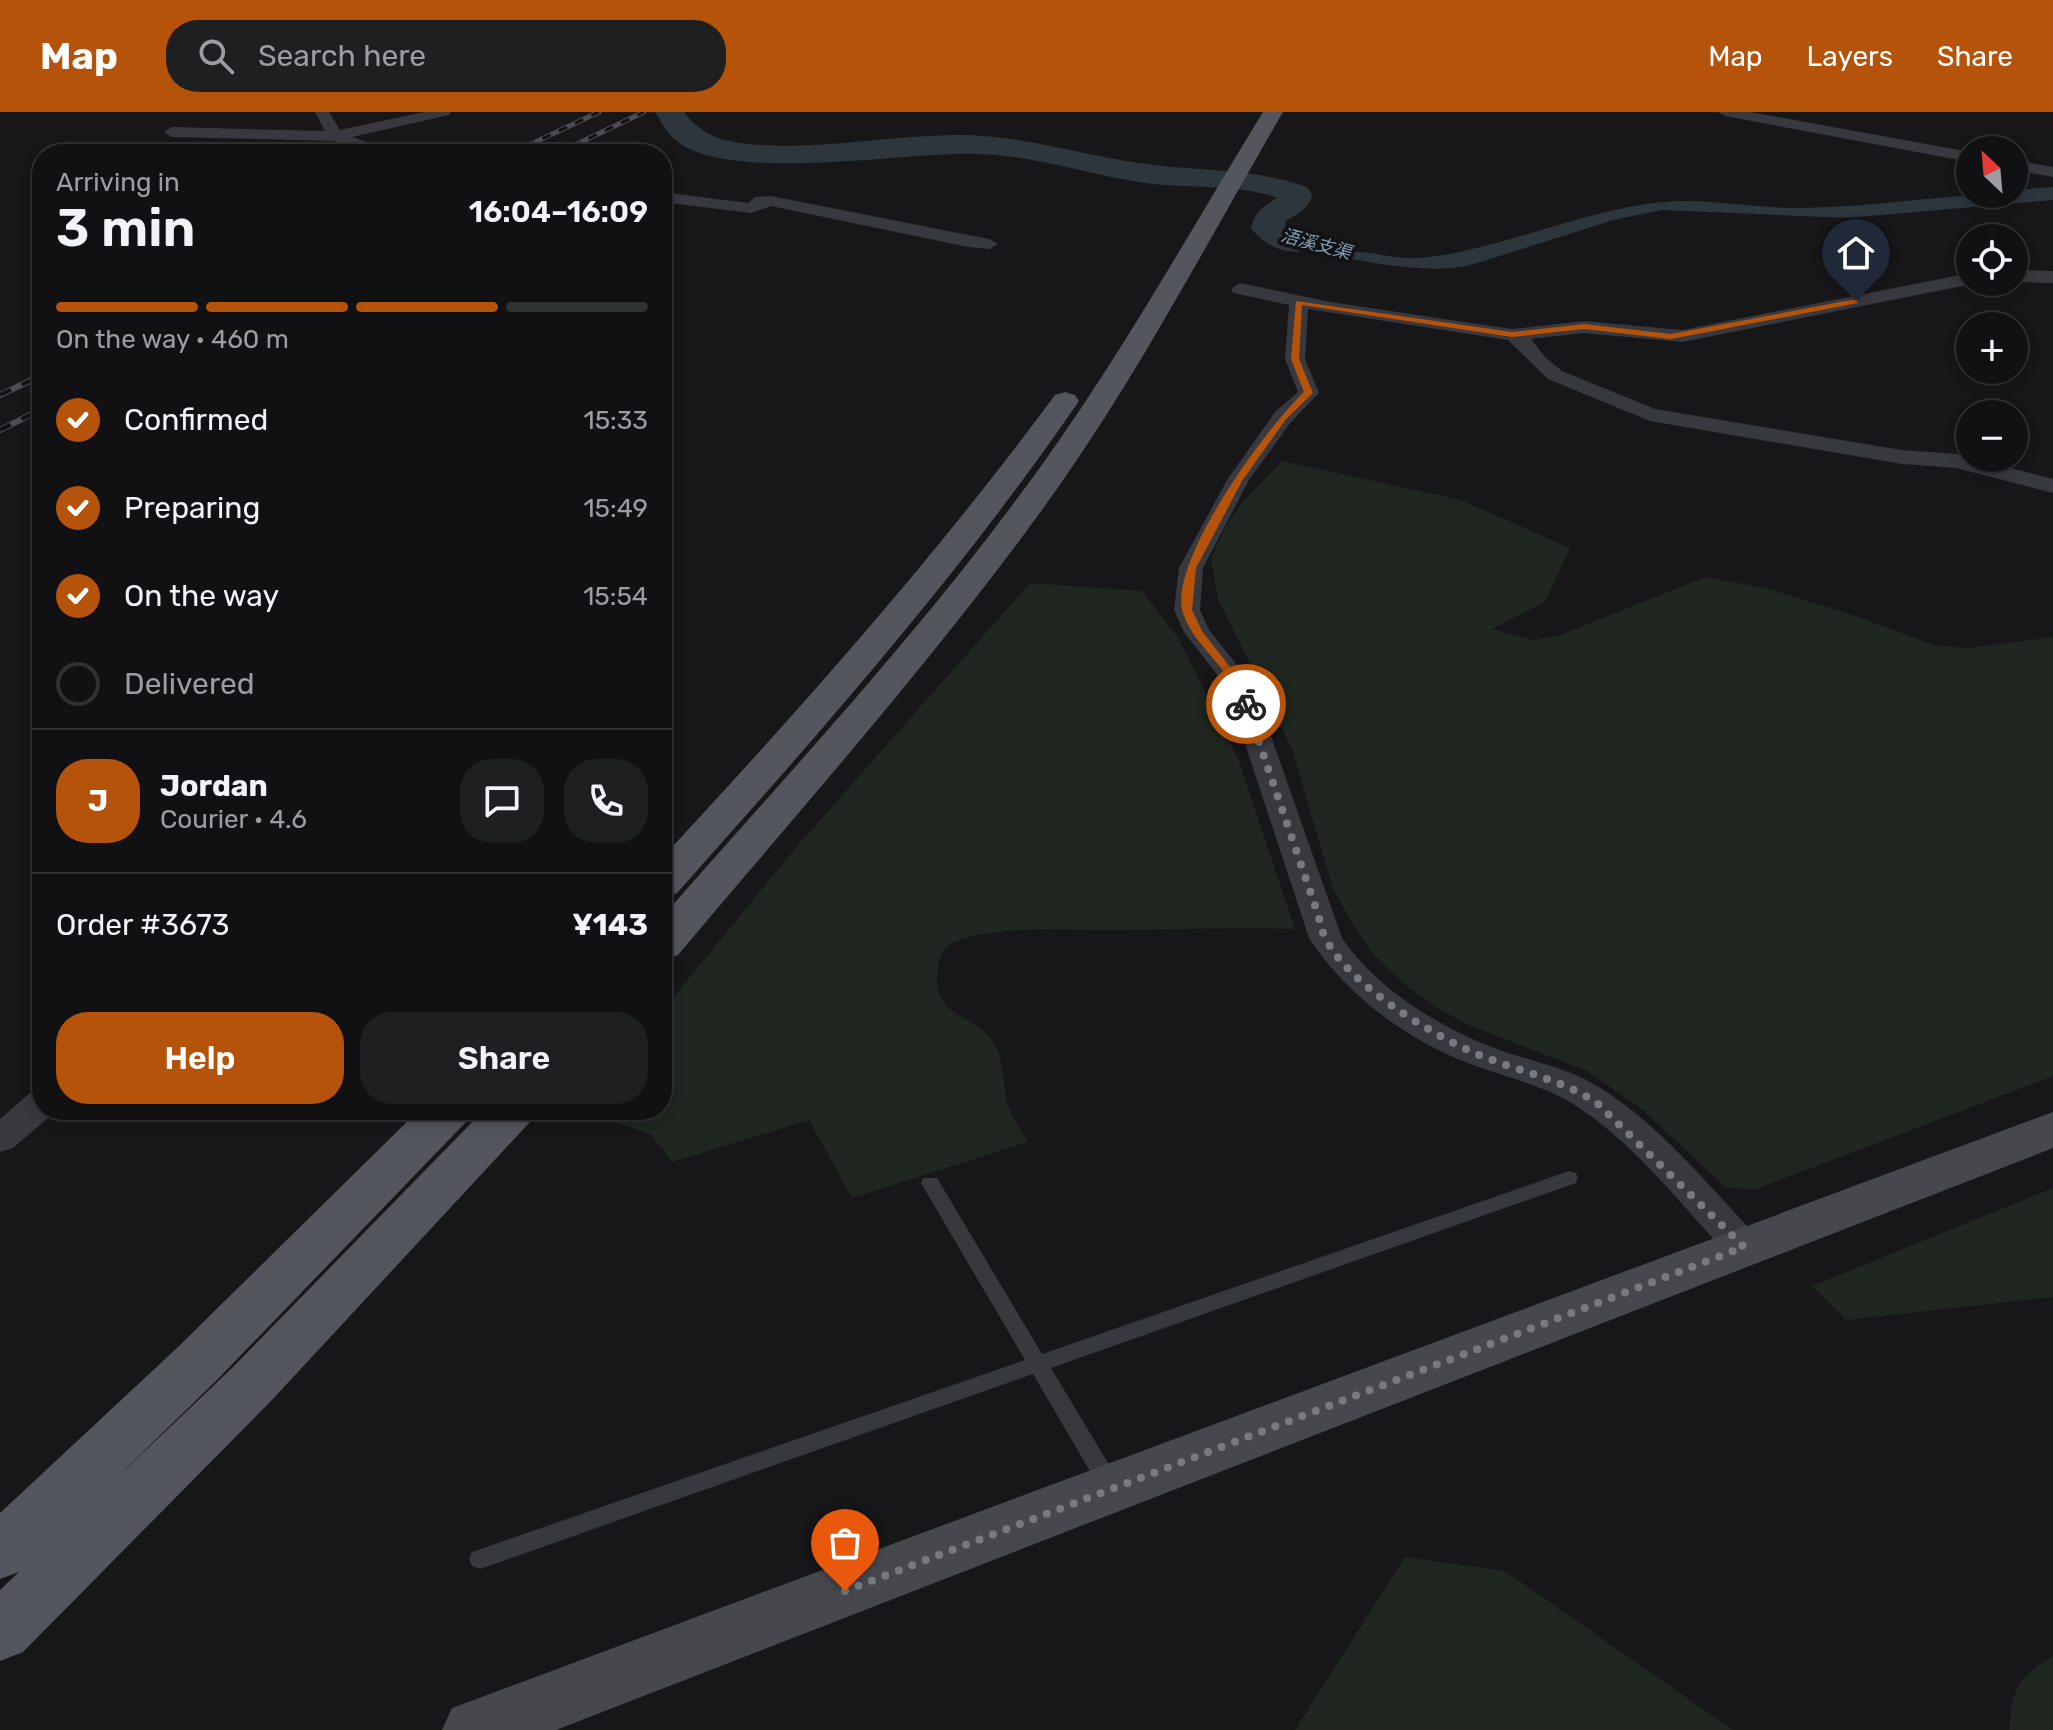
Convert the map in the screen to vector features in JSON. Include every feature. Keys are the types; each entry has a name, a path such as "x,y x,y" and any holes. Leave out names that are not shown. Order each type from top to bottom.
{"main road":[{"path":"672,873 862,660 994,499 1211,193 1243,163 1273,112"},
{"path":"672,933 901,668 1030,504 1110,387 1211,193"},
{"path":"0,1552 198,1363 439,1120"},
{"path":"0,1632 251,1385 503,1120"},
{"path":"476,1730 2053,1129"}],"street":[{"path":"322,112 335,136 358,144"},
{"path":"172,132 335,136 444,112"},
{"path":"1725,112 1794,118 1956,154"},
{"path":"2028,168 2053,172"},
{"path":"672,198 751,208 761,201 771,201 989,244"},
{"path":"2028,276 2053,277"},
{"path":"1240,289 1299,302 1512,335 1584,327 1682,336 1956,282"},
{"path":"1299,302 1295,359 1309,393 1283,417 1238,480 1191,568 1187,610 1197,632 1239,685 1319,917 1320,929 1333,951 1365,984 1424,1026 1476,1054 1580,1092 1597,1103 1744,1247"},
{"path":"1512,335 1522,340 1538,361 1555,375 1650,415 1902,457 1957,461 2053,486"},
{"path":"0,1139 32,1112"}],"lane":[{"path":"480,1559 1569,1178"},
{"path":"930,1183 1112,1489"}],"shaded area":[{"path":"2053,187 2053,200 2028,202 2028,189"},
{"path":"1303,192 1306,196 1304,201 1274,221 1273,227 1292,239 1325,249 1420,258 1481,247 1601,213 1663,202 1829,207 1956,196 1956,208 1961,208 1846,218 1663,210 1617,219 1471,265 1449,268 1399,266 1346,258 1272,242 1257,235 1254,229 1263,211 1285,200 1287,195"},
{"path":"1282,461 1461,500 1570,548 1545,602 1492,629 1534,640 1561,635 1705,577 1766,588 1937,646 1969,648 2053,637 2053,1076 1754,1190 1725,1187 1641,1108 1585,1070 1468,1025 1409,988 1375,956 1333,889 1292,749 1218,599 1211,559 1227,524 1243,502"},
{"path":"1030,583 1142,591 1179,639 1238,759 1295,929 1035,929 996,932 959,940 944,951 939,961 939,994 953,1011 992,1040 1001,1063 1008,1105 1028,1142 852,1198 809,1120 672,1162 651,1135 610,1120 672,1120 672,999 798,845"},
{"path":"2053,1188 2053,1297 1846,1320 1812,1286"},
{"path":"1405,1557 1505,1571 1733,1730 1295,1730"},
{"path":"2053,1656 2053,1730 2009,1730 2012,1705 2019,1686 2032,1670"}],"waterway":[{"name":"浯溪支渠","path":"669,112 683,132 708,145 739,152 774,155 927,145 991,145 1038,151 1141,173 1258,183 1296,194 1295,201 1270,217 1268,228 1276,235 1297,243"}],"railway":[{"path":"531,144 599,112"},
{"path":"577,144 644,112"},
{"path":"0,395 32,380"},
{"path":"0,430 32,414"}],"way so far":[{"path":"845,1591 1744,1247 1597,1103 1580,1092 1476,1054 1424,1026 1365,984 1333,951 1320,929 1319,917 1246,704"}],"route":[{"path":"1246,704 1239,685 1197,632 1187,610 1191,568 1238,480 1283,417 1309,393 1295,359 1299,302 1512,335 1584,327 1682,336 1856,301"}]}
